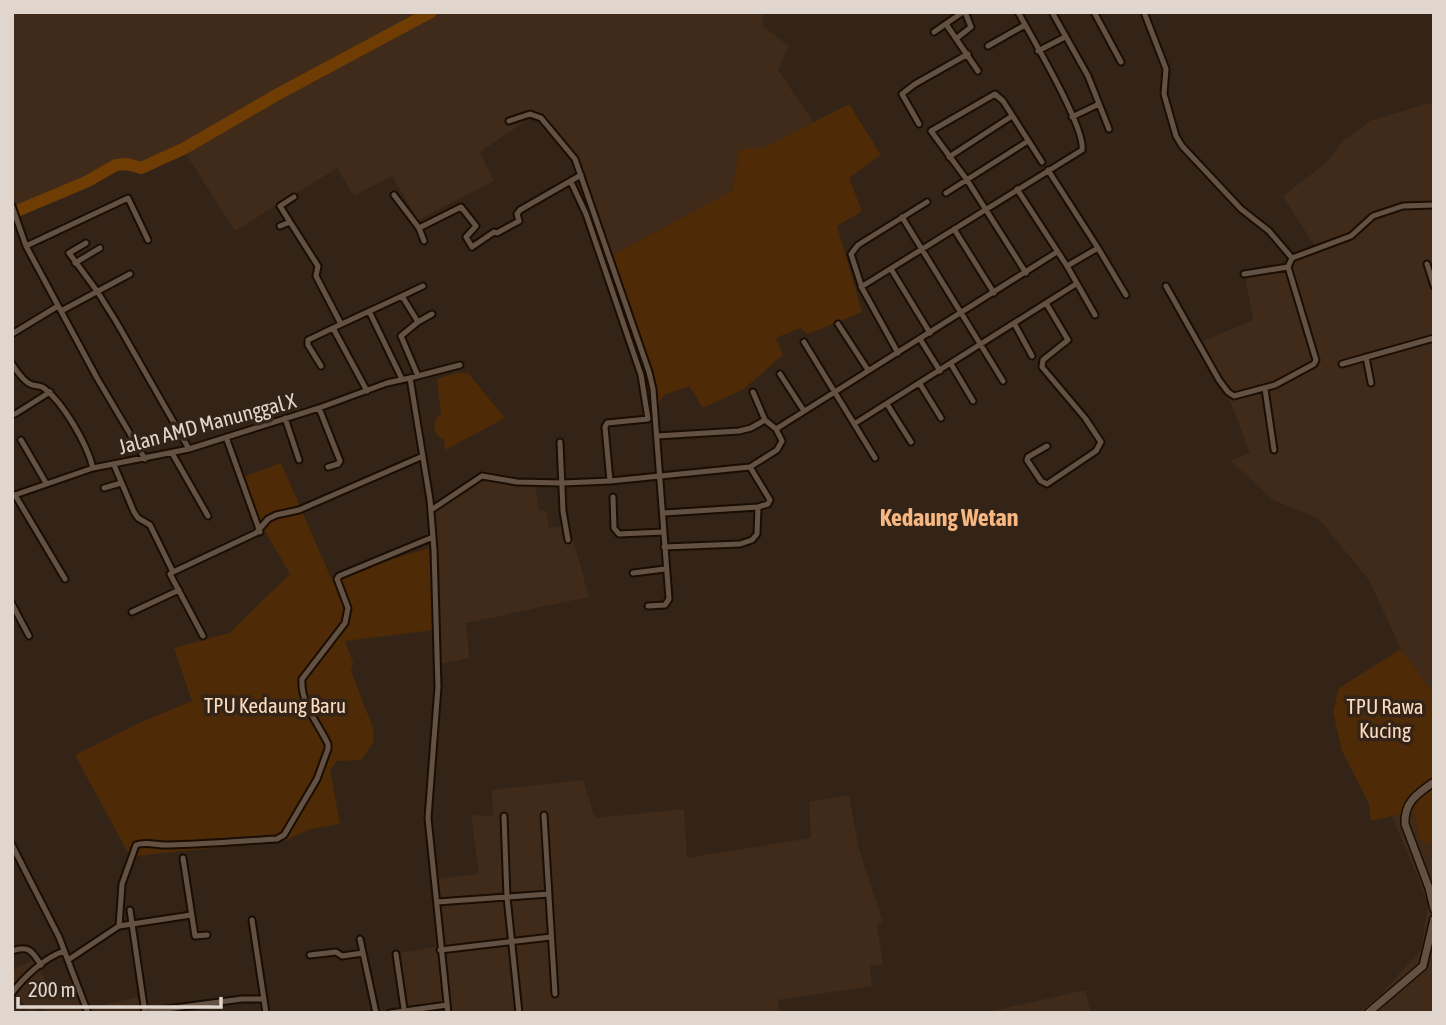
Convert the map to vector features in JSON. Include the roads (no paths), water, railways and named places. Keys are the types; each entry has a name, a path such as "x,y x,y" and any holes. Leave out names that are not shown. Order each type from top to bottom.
{"street":[{"path":"934,32 964,12 971,27 957,38"},
{"path":"861,287 1082,149 1072,117 1018,12"},
{"path":"1052,12 1088,76 1109,130"},
{"path":"1094,12 1121,62"},
{"path":"1144,12 1166,69 1164,94 1176,136 1241,209 1269,231 1292,258"},
{"path":"946,24 978,71"},
{"path":"988,46 1025,25"},
{"path":"1038,51 1065,37"},
{"path":"919,124 902,94 968,54"},
{"path":"1026,273 967,180 931,130 995,94 1013,116 1042,162"},
{"path":"1072,117 1099,104"},
{"path":"509,121 530,114 541,118 570,151 581,175 649,372 657,436 668,603 648,606"},
{"path":"949,157 1013,116"},
{"path":"946,193 1028,141"},
{"path":"1048,170 1126,295"},
{"path":"419,228 462,207 476,226 466,237 472,247 494,232 515,225 519,221 517,214 520,210 581,175"},
{"path":"571,182 586,214 641,375 648,419"},
{"path":"1017,189 1095,315"},
{"path":"394,195 419,228 424,241"},
{"path":"293,197 280,206 318,266 316,275 341,324"},
{"path":"26,246 128,198 148,240"},
{"path":"898,353 861,287 852,251 927,202"},
{"path":"1166,286 1228,392 1234,396 1265,388 1314,364 1315,360 1288,267 1292,258 1350,236 1373,216 1404,206 1434,205"},
{"path":"12,206 26,246 59,309 145,459"},
{"path":"902,217 1003,381"},
{"path":"280,226 290,222"},
{"path":"954,229 994,293"},
{"path":"86,243 69,253 97,291 189,449"},
{"path":"75,263 100,248"},
{"path":"1066,266 1098,248"},
{"path":"775,429 1057,252"},
{"path":"1427,264 1434,286"},
{"path":"1244,274 1288,267"},
{"path":"891,269 930,333"},
{"path":"12,334 130,274"},
{"path":"854,424 1076,284"},
{"path":"321,366 308,341 422,286"},
{"path":"402,296 418,322"},
{"path":"1046,303 1068,340 1043,360 1042,367 1085,418 1101,442 1096,451 1047,484 1041,481 1027,460 1047,446"},
{"path":"369,311 402,379"},
{"path":"418,376 401,336 432,314"},
{"path":"1014,323 1032,356"},
{"path":"838,324 868,370"},
{"path":"333,328 367,391"},
{"path":"1342,364 1434,338"},
{"path":"920,339 940,371"},
{"path":"804,342 874,458"},
{"path":"1366,357 1371,383"},
{"path":"12,364 20,376 31,384 42,385 50,392 73,425 93,468"},
{"path":"951,364 973,401"},
{"name":"Jalan AMD Manunggal X","path":"13,495 93,468 189,449 402,379 460,365"},
{"path":"779,374 804,411"},
{"path":"410,377 424,456 433,537 438,687 428,815 448,1013"},
{"path":"920,384 941,418"},
{"path":"1265,388 1274,450"},
{"path":"15,414 50,392"},
{"path":"430,510 482,476 517,482 563,483 660,477 750,467 777,450 782,441 775,429 765,420 753,392"},
{"path":"887,404 911,442"},
{"path":"319,408 340,461 328,467"},
{"path":"285,418 299,460"},
{"path":"610,481 605,427 607,423 655,419"},
{"path":"657,436 739,431 765,420"},
{"path":"226,437 260,532"},
{"path":"21,440 46,482"},
{"path":"560,442 563,510 568,540"},
{"path":"172,453 208,516"},
{"path":"203,636 170,574 260,532 268,519 276,515 299,510 424,456"},
{"path":"114,465 134,512 149,525 173,572"},
{"path":"663,513 758,507 768,504 770,500 750,467"},
{"path":"104,488 121,483"},
{"path":"13,495 65,579"},
{"path":"613,497 614,524 619,534 664,532"},
{"path":"664,547 746,543 757,534 758,507"},
{"path":"119,926 122,884 133,847 142,843 164,846 277,839 284,835 317,779 328,749 301,689 302,679 345,623 348,608 337,584 340,576 433,537"},
{"path":"633,573 665,569"},
{"path":"132,612 179,590"},
{"path":"12,604 29,636"},
{"path":"1434,782 1413,796 1405,813 1405,824 1434,909"},
{"path":"544,815 555,994"},
{"path":"504,816 507,897 519,1013"},
{"path":"12,845 36,888 88,1013"},
{"path":"183,858 195,936 207,935"},
{"path":"437,902 549,894"},
{"path":"130,910 144,1012 242,999 264,999"},
{"path":"68,960 119,926 191,915"},
{"path":"1368,1013 1423,966 1434,919"},
{"path":"252,920 266,1013"},
{"path":"440,950 551,937"},
{"path":"360,939 376,1013"},
{"path":"12,951 22,948 28,950 41,965"},
{"path":"12,993 16,986 51,956 64,951"},
{"path":"310,955 338,952 342,956 363,953"},
{"path":"396,954 404,1009"},
{"path":"195,1005 196,1013"},
{"path":"390,1013 447,1005"}],"waterway":[{"path":"12,213 86,182 116,165 127,164 141,168 183,149 280,93 431,12"}],"district":[{"name":"Kedaung Wetan","path":"949,517"}],"park label":[{"name":"TPU Kedaung Baru","path":"275,705"},
{"name":"TPU Rawa Kucing","path":"1385,718"}]}
